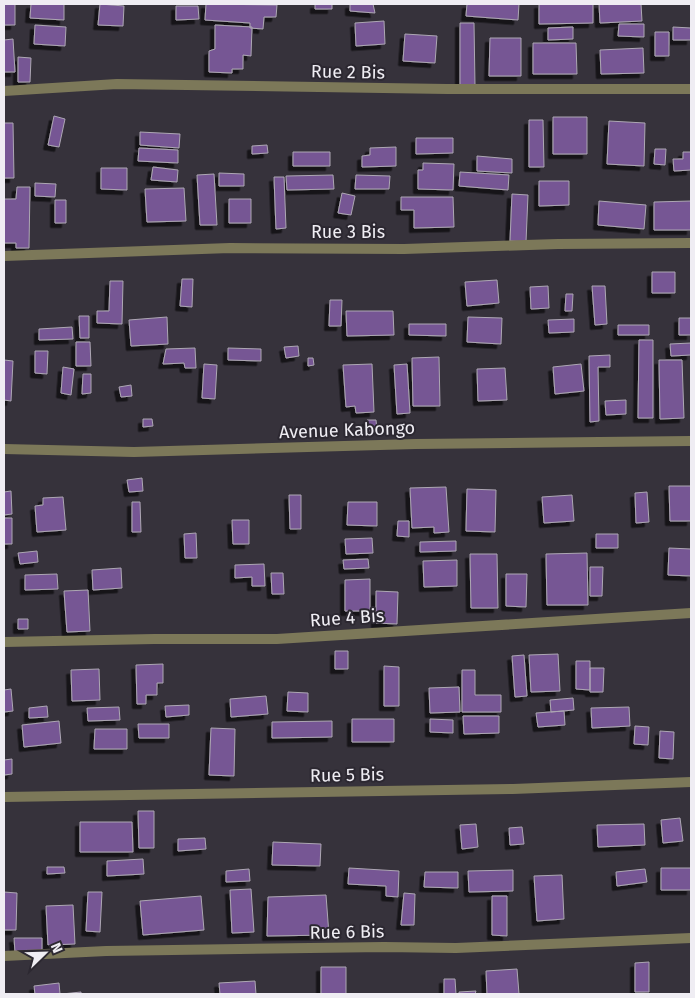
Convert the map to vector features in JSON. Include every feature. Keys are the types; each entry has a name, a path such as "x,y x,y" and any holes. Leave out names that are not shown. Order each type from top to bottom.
{"street":[{"name":"Rue 2 Bis","path":"4,91 117,84 368,88 691,89"},
{"name":"Rue 3 Bis","path":"4,256 230,248 404,249 558,244 691,243"},
{"name":"Avenue Kabongo","path":"4,448 134,452 416,444 691,441"},
{"name":"Rue 4 Bis","path":"4,642 154,639 278,640 691,613"},
{"name":"Rue 5 Bis","path":"4,797 503,789 691,782"},
{"name":"Rue 6 Bis","path":"4,956 106,951 384,947 456,948 691,938"}],"building":[{"path":"4,4 15,4 15,25 4,25"},
{"path":"31,4 64,4 64,20 30,18"},
{"path":"100,4 124,6 123,26 98,25"},
{"path":"206,4 277,5 276,17 264,17 263,29 250,28 250,23 205,20"},
{"path":"315,4 332,4 332,9 315,9"},
{"path":"350,4 373,4 375,13 350,11"},
{"path":"467,4 519,4 518,20 466,16"},
{"path":"539,4 593,4 593,23 539,24"},
{"path":"599,4 641,4 642,21 600,23"},
{"path":"176,6 198,6 199,19 176,20"},
{"path":"384,21 385,44 356,46 355,23"},
{"path":"460,23 474,23 475,86 460,86"},
{"path":"619,24 644,24 644,37 618,36"},
{"path":"35,25 66,27 65,46 34,44"},
{"path":"215,25 252,27 251,56 243,55 243,69 232,69 232,73 209,72 209,51 215,49"},
{"path":"573,27 573,39 548,40 548,28"},
{"path":"673,27 691,28 691,40 673,40"},
{"path":"655,32 669,32 669,56 655,56"},
{"path":"405,34 437,36 435,63 403,61"},
{"path":"490,38 521,38 521,76 489,76"},
{"path":"13,39 15,72 4,72 4,40"},
{"path":"533,43 576,43 577,74 533,74"},
{"path":"643,48 644,73 601,74 600,50"},
{"path":"18,57 31,58 30,82 18,82"},
{"path":"54,116 65,119 59,147 48,145"},
{"path":"553,117 587,117 587,154 553,154"},
{"path":"529,120 543,120 544,167 529,167"},
{"path":"609,121 645,123 644,166 607,164"},
{"path":"4,123 13,123 14,178 4,178"},
{"path":"140,132 180,134 179,148 140,145"},
{"path":"416,138 453,138 453,153 416,154"},
{"path":"267,145 268,153 252,154 252,146"},
{"path":"396,147 396,166 362,167 362,156 370,155 370,148"},
{"path":"139,148 178,150 178,163 138,161"},
{"path":"655,149 666,149 665,165 654,164"},
{"path":"293,152 330,152 330,166 293,166"},
{"path":"683,152 691,152 691,170 674,171 673,159 683,159"},
{"path":"477,156 512,159 512,173 477,171"},
{"path":"423,163 454,164 453,190 418,189 418,170 423,170"},
{"path":"153,167 178,170 177,182 151,180"},
{"path":"101,168 127,168 127,190 101,189"},
{"path":"460,172 509,175 508,190 459,186"},
{"path":"219,173 244,174 244,186 219,186"},
{"path":"214,174 217,225 200,225 197,175"},
{"path":"333,175 334,189 287,190 286,176"},
{"path":"356,175 390,176 389,189 355,189"},
{"path":"274,177 284,177 286,228 276,229"},
{"path":"539,181 569,181 569,205 539,206"},
{"path":"35,183 56,184 55,197 35,196"},
{"path":"17,187 30,187 29,248 16,248 16,243 4,243 4,199 16,199"},
{"path":"184,188 186,221 147,222 145,189"},
{"path":"342,193 355,196 351,215 338,213"},
{"path":"512,194 528,195 526,242 510,241"},
{"path":"401,197 453,197 454,227 414,228 414,210 401,210"},
{"path":"229,199 251,199 251,223 229,223"},
{"path":"55,200 66,200 66,223 55,223"},
{"path":"599,201 646,205 644,229 598,225"},
{"path":"691,201 691,230 654,230 654,202"},
{"path":"652,272 675,272 675,293 652,293"},
{"path":"182,279 193,279 192,307 180,306"},
{"path":"497,280 499,303 467,306 465,282"},
{"path":"110,281 123,281 122,324 97,323 97,311 109,311"},
{"path":"548,286 549,308 531,309 530,287"},
{"path":"592,286 605,286 607,324 595,325"},
{"path":"566,294 573,294 572,311 565,311"},
{"path":"330,300 342,300 341,326 329,326"},
{"path":"346,311 393,311 394,335 347,336"},
{"path":"79,316 89,316 89,338 80,338"},
{"path":"167,317 168,344 131,346 129,320"},
{"path":"468,317 502,318 501,344 467,342"},
{"path":"679,318 691,318 691,335 679,335"},
{"path":"574,319 574,332 549,333 548,320"},
{"path":"409,324 446,324 446,336 409,335"},
{"path":"618,325 649,325 649,335 618,335"},
{"path":"72,327 73,339 39,340 39,329"},
{"path":"639,340 653,340 653,418 638,418"},
{"path":"76,342 90,342 91,366 76,366"},
{"path":"691,343 691,355 671,356 670,344"},
{"path":"298,346 299,356 286,358 284,347"},
{"path":"195,348 196,368 185,368 184,363 163,364 166,349"},
{"path":"228,348 261,349 261,361 228,360"},
{"path":"35,351 48,351 47,374 35,373"},
{"path":"610,355 610,367 598,367 599,421 590,422 589,356"},
{"path":"439,357 440,406 413,406 412,358"},
{"path":"308,358 313,358 314,365 308,366"},
{"path":"4,360 13,361 11,401 4,400"},
{"path":"659,360 682,360 684,418 660,419"},
{"path":"204,364 217,365 215,399 202,398"},
{"path":"372,364 374,412 356,413 355,406 346,407 343,365"},
{"path":"407,364 410,413 397,414 394,365"},
{"path":"581,364 584,391 555,394 553,367"},
{"path":"63,367 74,369 71,395 61,393"},
{"path":"505,368 507,400 478,401 477,369"},
{"path":"83,374 91,374 91,393 82,394"},
{"path":"131,385 132,396 121,397 119,387"},
{"path":"626,400 626,414 606,415 605,401"},
{"path":"143,419 152,419 153,426 143,427"},
{"path":"367,420 376,420 377,430 368,431"},
{"path":"142,478 143,491 129,492 127,480"},
{"path":"669,486 691,486 691,521 670,521"},
{"path":"446,487 449,532 434,533 434,527 412,528 410,488"},
{"path":"467,489 496,490 495,532 466,531"},
{"path":"11,491 12,514 4,515 4,492"},
{"path":"647,492 649,522 636,523 635,493"},
{"path":"289,495 301,495 301,529 290,529"},
{"path":"572,495 574,521 544,523 542,497"},
{"path":"63,497 66,530 37,532 35,506 43,505 43,498"},
{"path":"132,502 140,502 141,532 132,532"},
{"path":"348,502 377,502 377,526 347,525"},
{"path":"4,518 12,518 12,544 4,544"},
{"path":"232,520 249,520 249,544 233,544"},
{"path":"398,521 409,521 409,537 397,536"},
{"path":"196,533 197,558 185,558 184,534"},
{"path":"596,534 618,534 618,548 596,548"},
{"path":"372,538 373,553 346,554 345,539"},
{"path":"456,541 456,551 420,552 420,542"},
{"path":"669,548 691,549 691,576 668,575"},
{"path":"37,551 38,562 20,564 18,553"},
{"path":"587,553 588,605 547,605 546,554"},
{"path":"470,554 497,554 498,608 471,608"},
{"path":"368,559 369,568 344,569 343,560"},
{"path":"457,560 457,586 424,587 423,561"},
{"path":"264,564 265,586 252,586 252,577 235,578 235,565"},
{"path":"590,567 603,567 602,596 590,596"},
{"path":"121,568 122,588 93,590 92,570"},
{"path":"271,573 283,573 284,594 272,594"},
{"path":"57,574 58,589 25,590 25,575"},
{"path":"506,574 527,574 526,607 506,606"},
{"path":"370,579 370,611 345,611 345,580"},
{"path":"88,590 90,631 67,632 64,591"},
{"path":"376,591 398,592 397,624 376,623"},
{"path":"18,619 28,619 28,629 18,629"},
{"path":"335,651 348,651 348,669 335,669"},
{"path":"558,654 560,691 531,692 529,655"},
{"path":"524,655 527,696 515,697 512,656"},
{"path":"576,661 590,661 590,690 576,689"},
{"path":"163,664 163,683 157,683 157,695 146,695 146,704 137,704 136,665"},
{"path":"384,666 399,667 399,706 384,706"},
{"path":"590,668 604,668 603,692 590,692"},
{"path":"99,669 100,700 72,701 71,670"},
{"path":"462,670 475,670 475,695 501,695 501,712 462,712"},
{"path":"459,687 460,712 430,713 429,688"},
{"path":"11,689 13,711 4,712 4,690"},
{"path":"288,692 308,693 308,712 287,711"},
{"path":"266,696 268,714 231,717 230,699"},
{"path":"573,698 574,710 551,712 550,700"},
{"path":"189,705 189,715 166,717 165,706"},
{"path":"47,706 48,717 29,718 29,708"},
{"path":"119,707 120,720 88,721 87,708"},
{"path":"629,707 630,726 592,728 591,708"},
{"path":"564,711 565,725 538,727 536,713"},
{"path":"463,716 499,716 499,733 464,734"},
{"path":"352,719 394,719 394,742 352,742"},
{"path":"430,719 453,720 453,733 430,732"},
{"path":"59,721 61,743 24,747 22,725"},
{"path":"332,721 332,737 272,738 272,722"},
{"path":"138,724 169,724 169,738 139,738"},
{"path":"635,726 649,727 648,745 634,744"},
{"path":"211,728 235,729 234,776 209,775"},
{"path":"95,729 127,729 127,749 94,749"},
{"path":"660,731 674,732 673,759 659,758"},
{"path":"12,759 12,774 4,775 4,760"},
{"path":"138,811 154,811 154,848 139,848"},
{"path":"680,818 683,841 663,843 661,820"},
{"path":"80,822 132,822 133,852 80,852"},
{"path":"476,824 478,847 462,849 460,825"},
{"path":"644,824 645,845 598,847 597,825"},
{"path":"522,827 524,844 510,845 509,828"},
{"path":"205,838 206,849 178,851 178,839"},
{"path":"273,842 321,844 320,866 272,865"},
{"path":"143,859 144,874 107,876 107,861"},
{"path":"47,867 64,867 65,873 47,874"},
{"path":"349,868 399,871 398,897 386,896 386,886 348,884"},
{"path":"661,868 691,868 691,890 661,890"},
{"path":"249,869 250,881 226,882 226,871"},
{"path":"645,869 647,882 617,886 616,872"},
{"path":"513,870 513,891 469,892 468,871"},
{"path":"425,872 458,872 458,888 424,887"},
{"path":"562,875 564,919 537,921 534,876"},
{"path":"251,889 254,932 232,933 230,890"},
{"path":"4,892 17,893 16,930 4,930"},
{"path":"88,892 102,892 100,932 86,931"},
{"path":"404,893 415,894 414,925 401,925"},
{"path":"326,895 329,935 267,936 268,897"},
{"path":"201,896 204,930 143,935 140,901"},
{"path":"492,896 507,896 507,936 492,935"},
{"path":"73,905 75,944 48,945 46,906"},
{"path":"14,938 42,938 42,952 15,952"},
{"path":"649,962 649,992 635,992 635,963"},
{"path":"321,967 346,967 346,994 321,994"},
{"path":"517,969 519,994 487,994 486,971"},
{"path":"444,979 455,979 456,994 444,994"},
{"path":"255,981 256,994 220,994 219,983"},
{"path":"59,983 60,994 35,994 34,986"},
{"path":"476,991 475,994 459,994 459,992"},
{"path":"81,992 81,994 62,994"}]}
